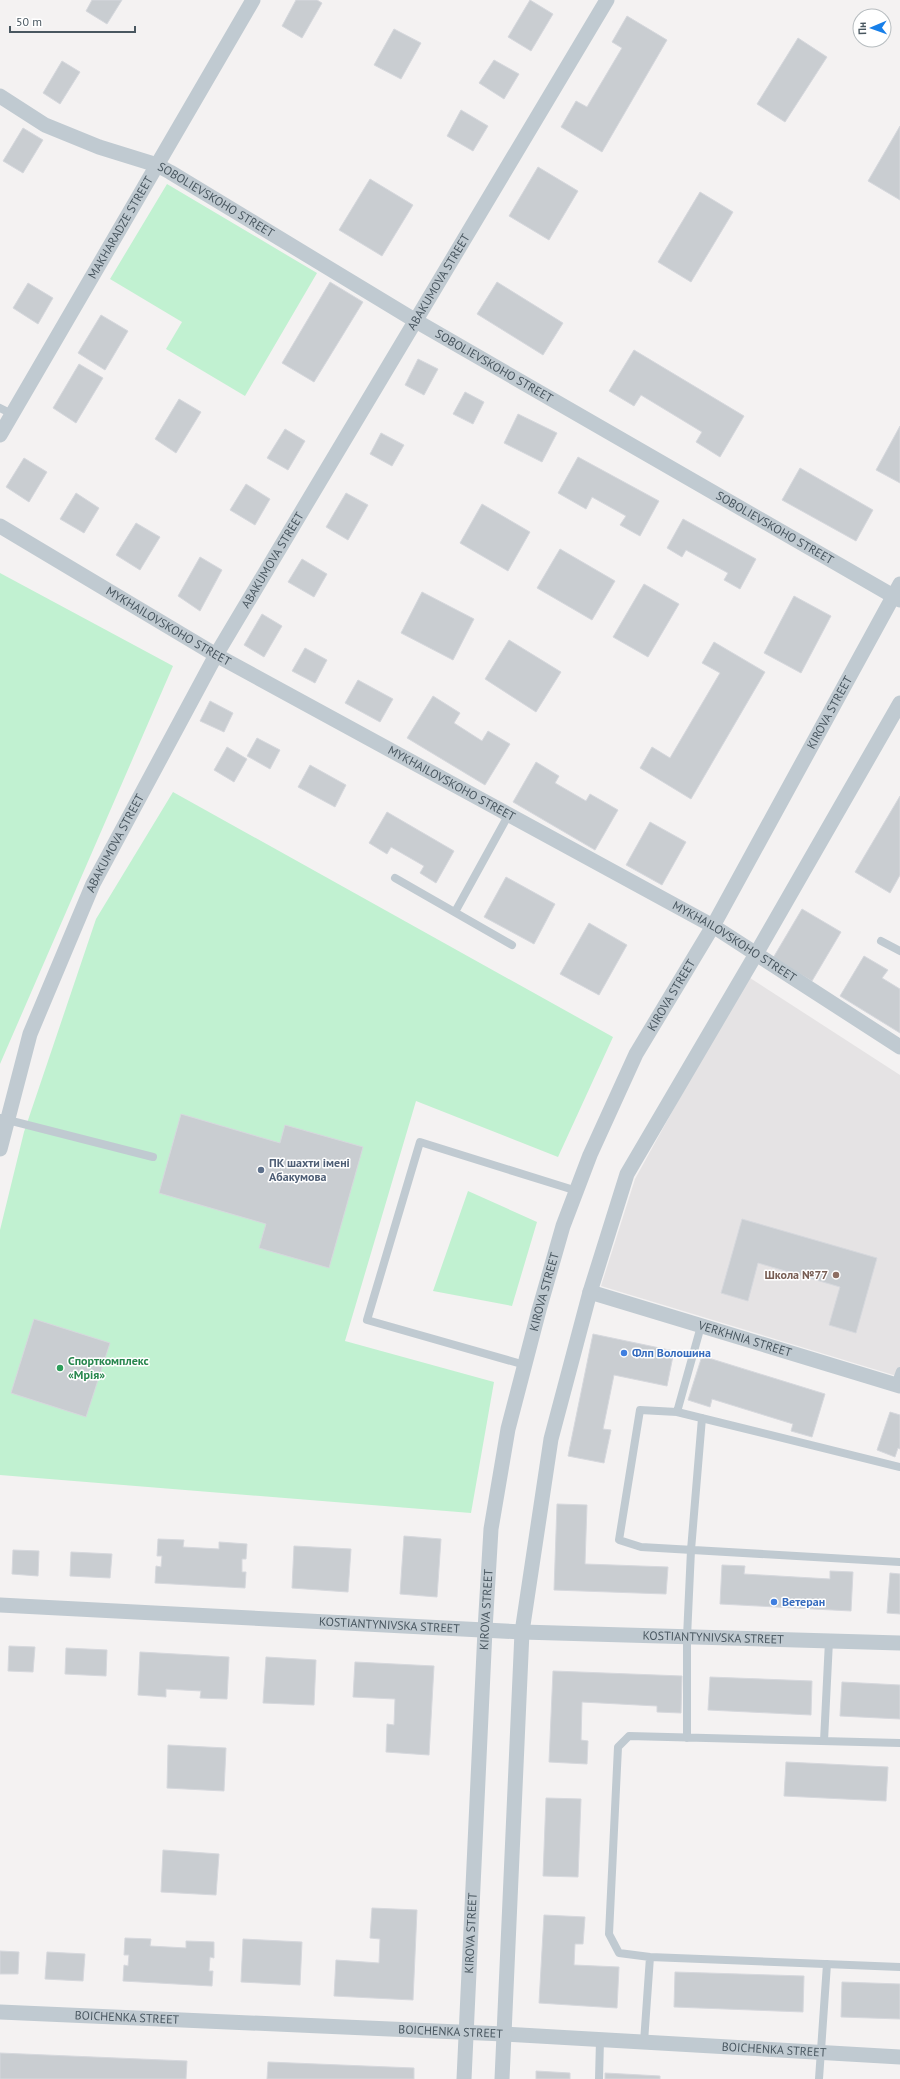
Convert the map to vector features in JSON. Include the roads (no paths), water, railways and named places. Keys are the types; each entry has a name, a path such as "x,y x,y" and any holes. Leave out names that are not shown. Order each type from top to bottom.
{"street":[{"name":"MAKHARADZE STREET","path":"0,435 6,411 157,165 253,0"},
{"name":"ABAKUMOVA STREET","path":"0,1149 3,1119 30,1034 93,884 216,655 607,0"},
{"name":"SOBOLIEVSKOHO STREET","path":"0,96 45,125 99,147 157,165 416,321 898,593"},
{"name":"MYKHAILOVSKOHO STREET","path":"0,526 216,655 713,926 900,1047"},
{"name":"KIROVA STREET","path":"464,2079 485,1630 492,1529 508,1429 563,1226 590,1155 636,1054 713,926 898,593"},
{"path":"502,2079 522,1632 551,1439 590,1292 627,1174 756,954 900,703"},
{"name":"VERKHNIA STREET","path":"590,1292 701,1326 898,1380"},
{"name":"KOSTIANTYNIVSKA STREET","path":"0,1604 522,1632 900,1643"},
{"name":"BOICHENKA STREET","path":"0,2012 504,2034 900,2057"}],"lane":[{"path":"455,912 509,814"},
{"path":"394,878 512,945"},
{"path":"881,941 900,951"},
{"path":"3,1119 153,1157"},
{"path":"525,1365 367,1320 420,1142 577,1190"},
{"path":"677,1412 701,1326"},
{"path":"900,1467 677,1412 640,1410 619,1540 641,1547 900,1562 900,1558"},
{"path":"687,1738 687,1637 691,1550 702,1418"},
{"path":"824,1741 829,1641"},
{"path":"900,1743 629,1736 618,1747 609,1934 619,1953 650,1957 900,1967"},
{"path":"644,2042 650,1957"},
{"path":"819,2079 827,1964"},
{"path":"599,2079 600,2040"}],"place":[{"name":"ПК шахти імені Абакумова","path":"261,1170"},
{"name":"Школа №77","path":"836,1275"},
{"name":"Флп Волошина","path":"624,1353"},
{"name":"Спорткомплекс «Мрія»","path":"60,1368"},
{"name":"Ветеран","path":"774,1602"}]}
